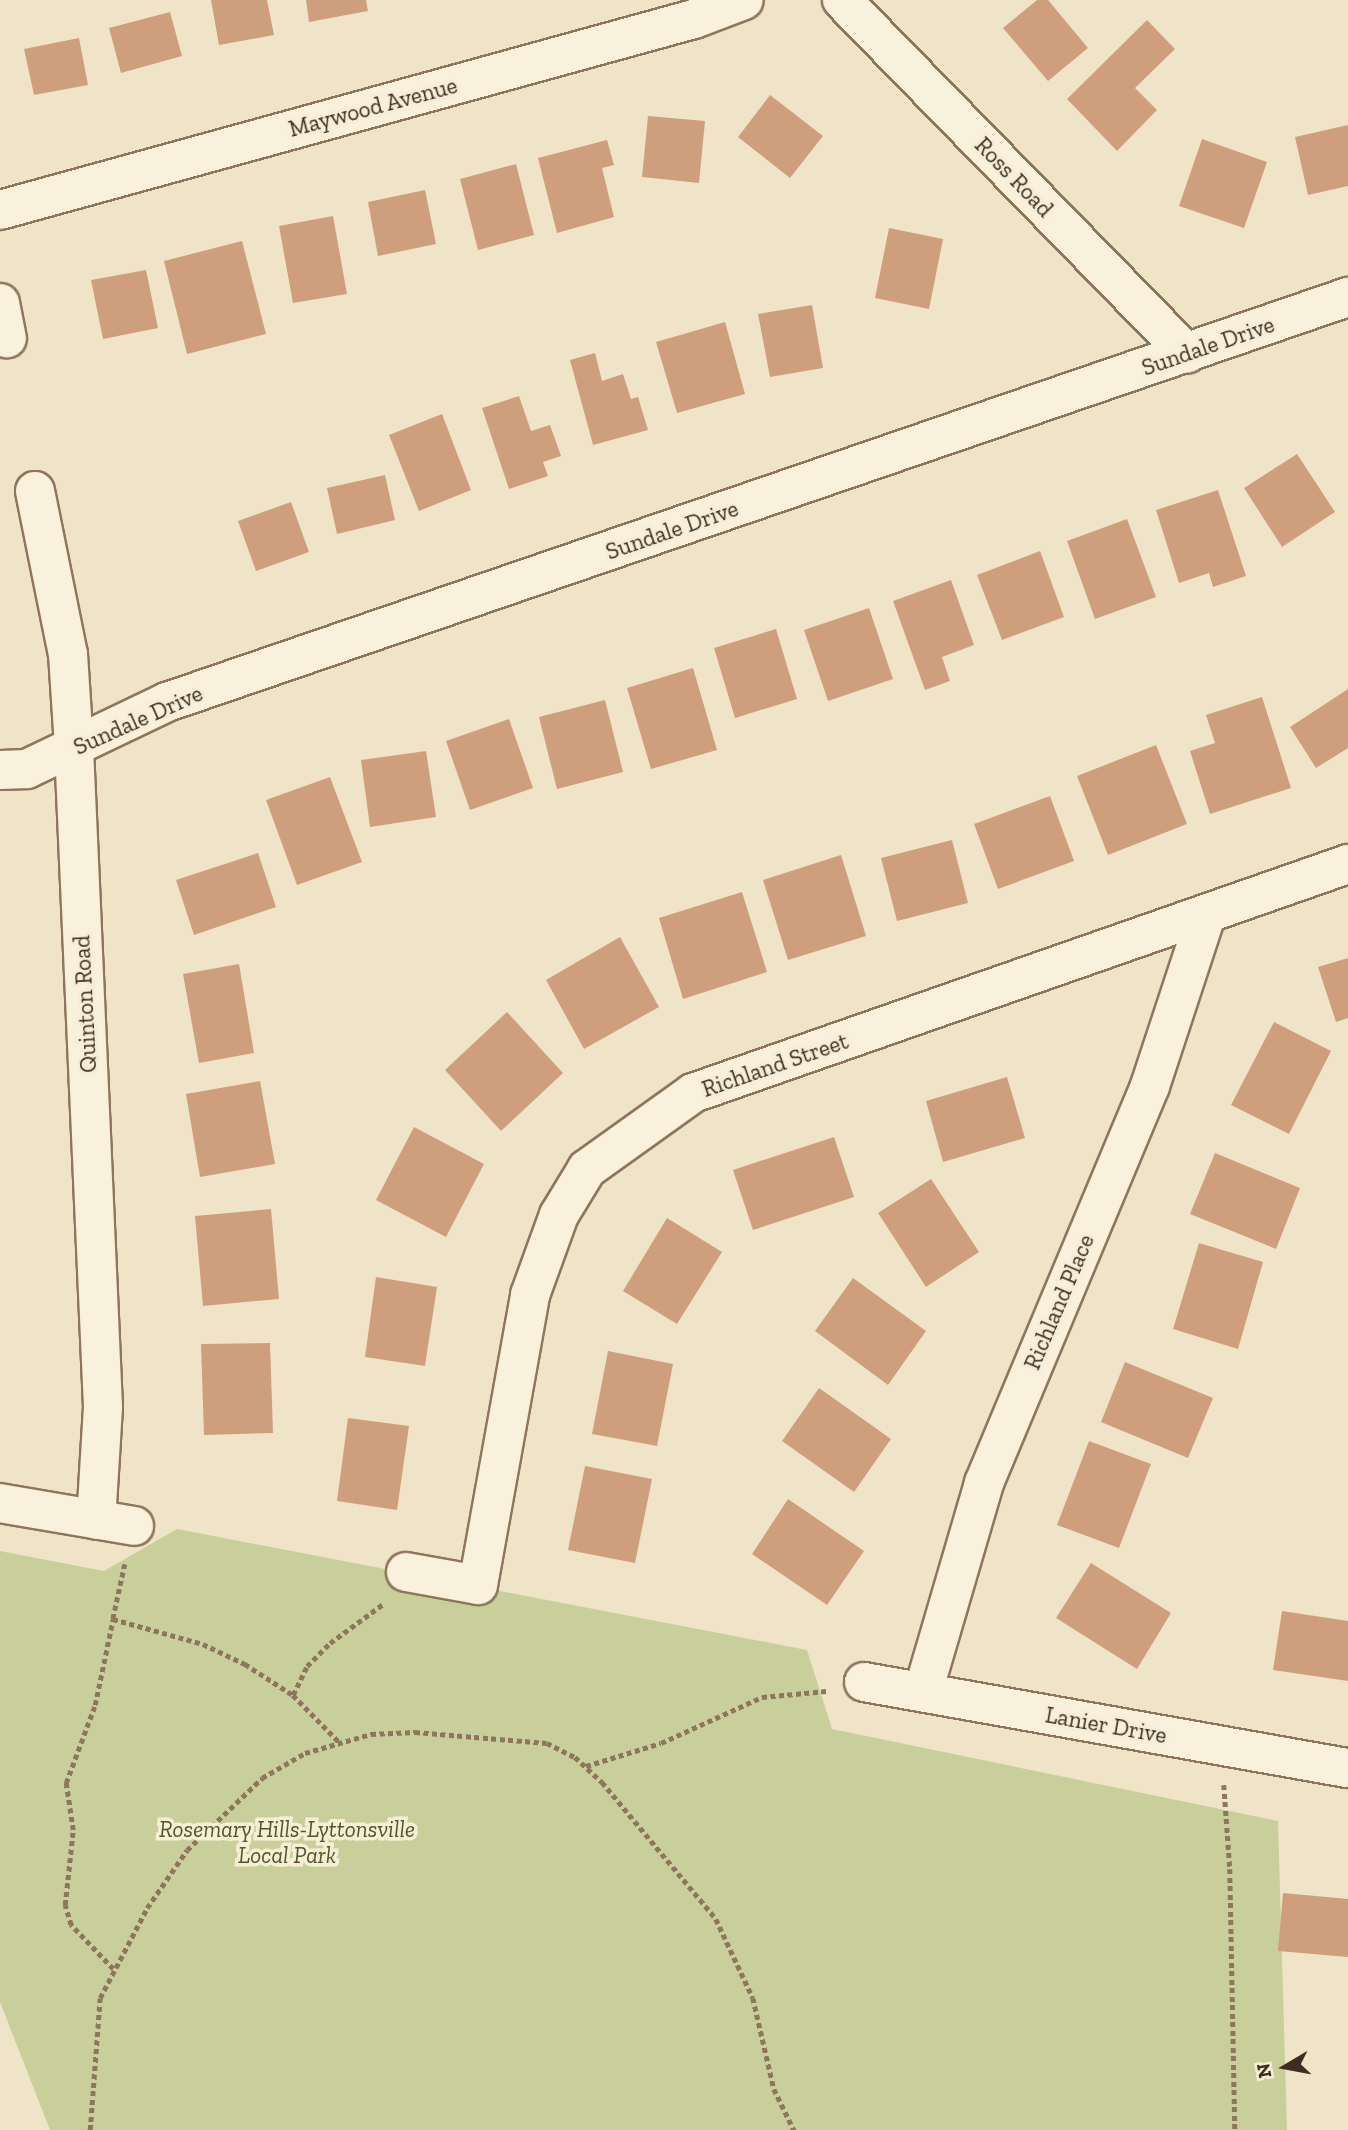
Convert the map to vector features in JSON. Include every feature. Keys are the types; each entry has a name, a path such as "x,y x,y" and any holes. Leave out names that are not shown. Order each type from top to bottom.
{"street":[{"name":"Maywood Avenue","path":"0,210 694,19 744,0"},
{"name":"Ross Road","path":"842,0 1187,354"},
{"name":"Sundale Drive","path":"0,770 27,769 167,702 1348,297"},
{"name":"Quinton Road","path":"35,491 68,654 74,748 103,1407 96,1520"},
{"name":"Richland Street","path":"406,1572 478,1585 530,1295 559,1215 587,1169 693,1093 1206,916 1348,864"},
{"name":"Richland Place","path":"923,1692 984,1483 1150,1086 1206,916"},
{"path":"0,1503 134,1526"},
{"name":"Lanier Drive","path":"864,1682 1348,1768"}],"path":[{"path":"113,1969 71,1925 65,1905 73,1830 66,1783 94,1705 134,1526"},
{"path":"293,1695 307,1666 345,1630 386,1601 406,1572"},
{"path":"113,1619 203,1644 293,1695 340,1742"},
{"path":"586,1766 661,1743 762,1698 788,1692 837,1691 864,1682"},
{"path":"90,2130 96,2020 100,1998 113,1969 187,1850 227,1807 262,1777 305,1753 340,1742 415,1732 547,1743 586,1766 690,1883 716,1919 753,1998 774,2089 794,2130"},
{"path":"1227,1747 1223,1779 1230,1869 1235,2130"}],"green space":[{"name":"Rosemary Hills-Lyttonsville Local Park","path":"177,1529 807,1650 832,1729 1278,1821 1287,2130 50,2130 0,2002 0,1551 104,1571"}],"building":[{"path":"211,0 267,0 274,35 219,45"},
{"path":"306,0 366,0 368,11 309,22"},
{"path":"1037,0 1048,0 1088,48 1048,81 1003,28"},
{"path":"170,12 182,56 121,73 109,28"},
{"path":"1147,20 1175,49 1135,88 1157,110 1117,151 1067,99"},
{"path":"79,38 88,85 34,95 24,49"},
{"path":"770,95 823,136 790,178 738,137"},
{"path":"648,116 705,121 699,183 642,177"},
{"path":"1348,125 1348,186 1308,195 1295,137"},
{"path":"1202,139 1267,162 1244,228 1179,206"},
{"path":"607,140 614,165 602,168 614,217 557,233 538,158"},
{"path":"516,164 534,235 478,250 460,179"},
{"path":"425,190 436,244 378,256 368,202"},
{"path":"333,216 347,294 293,303 279,226"},
{"path":"889,228 943,239 929,309 875,298"},
{"path":"242,241 266,334 187,354 164,261"},
{"path":"146,270 158,328 103,339 91,280"},
{"path":"812,305 823,368 770,377 758,314"},
{"path":"725,322 745,394 677,413 656,342"},
{"path":"595,353 602,381 623,374 631,399 638,397 648,430 593,445 570,360"},
{"path":"519,396 531,431 550,425 561,456 543,462 548,476 509,489 482,408"},
{"path":"442,414 471,490 419,511 389,435"},
{"path":"1297,454 1335,512 1282,547 1244,488"},
{"path":"385,475 395,520 337,534 327,488"},
{"path":"1218,490 1246,576 1213,587 1209,573 1179,583 1156,510"},
{"path":"291,502 309,552 256,571 238,521"},
{"path":"1127,519 1156,597 1095,619 1067,541"},
{"path":"1040,551 1064,617 1002,640 977,575"},
{"path":"951,580 974,645 942,657 950,681 925,690 893,601"},
{"path":"869,608 893,679 828,701 804,630"},
{"path":"776,629 797,699 735,718 714,648"},
{"path":"693,668 717,750 651,769 627,688"},
{"path":"1348,689 1348,748 1316,768 1290,727"},
{"path":"1262,697 1291,788 1210,814 1190,751 1215,743 1206,715"},
{"path":"605,700 623,772 557,789 539,717"},
{"path":"509,719 533,788 470,810 446,741"},
{"path":"1156,745 1187,824 1108,855 1077,776"},
{"path":"426,751 436,817 370,827 361,760"},
{"path":"330,777 362,862 297,885 266,800"},
{"path":"1050,796 1074,861 998,889 974,824"},
{"path":"952,840 968,903 897,921 881,858"},
{"path":"258,853 276,907 194,935 176,880"},
{"path":"841,855 866,936 788,960 763,880"},
{"path":"742,892 767,972 683,999 659,918"},
{"path":"620,937 659,1007 584,1049 546,980"},
{"path":"1348,958 1348,1018 1336,1022 1318,967"},
{"path":"239,964 254,1053 199,1063 183,974"},
{"path":"507,1012 563,1073 501,1131 445,1070"},
{"path":"1274,1022 1331,1051 1289,1134 1231,1105"},
{"path":"1007,1077 1025,1138 943,1162 926,1101"},
{"path":"260,1081 275,1164 200,1177 186,1094"},
{"path":"414,1127 484,1164 446,1237 376,1200"},
{"path":"834,1137 854,1197 753,1230 733,1170"},
{"path":"1215,1153 1300,1188 1276,1249 1190,1214"},
{"path":"931,1179 979,1252 926,1287 878,1213"},
{"path":"271,1209 279,1299 203,1306 195,1216"},
{"path":"667,1218 722,1252 677,1324 623,1291"},
{"path":"1199,1243 1263,1262 1238,1349 1173,1329"},
{"path":"376,1277 437,1287 425,1366 365,1357"},
{"path":"853,1278 926,1331 888,1385 815,1331"},
{"path":"270,1343 273,1433 204,1435 201,1344"},
{"path":"608,1351 673,1364 657,1446 592,1434"},
{"path":"1125,1362 1213,1398 1188,1458 1101,1422"},
{"path":"819,1388 891,1439 854,1492 782,1441"},
{"path":"348,1418 409,1426 397,1510 337,1501"},
{"path":"1089,1441 1151,1464 1119,1548 1057,1525"},
{"path":"585,1466 652,1479 635,1563 568,1550"},
{"path":"788,1499 864,1551 827,1605 752,1554"},
{"path":"1091,1563 1171,1613 1137,1669 1056,1618"},
{"path":"1282,1611 1348,1621 1348,1681 1273,1670"},
{"path":"1283,1893 1348,1899 1348,1957 1278,1951"}]}
